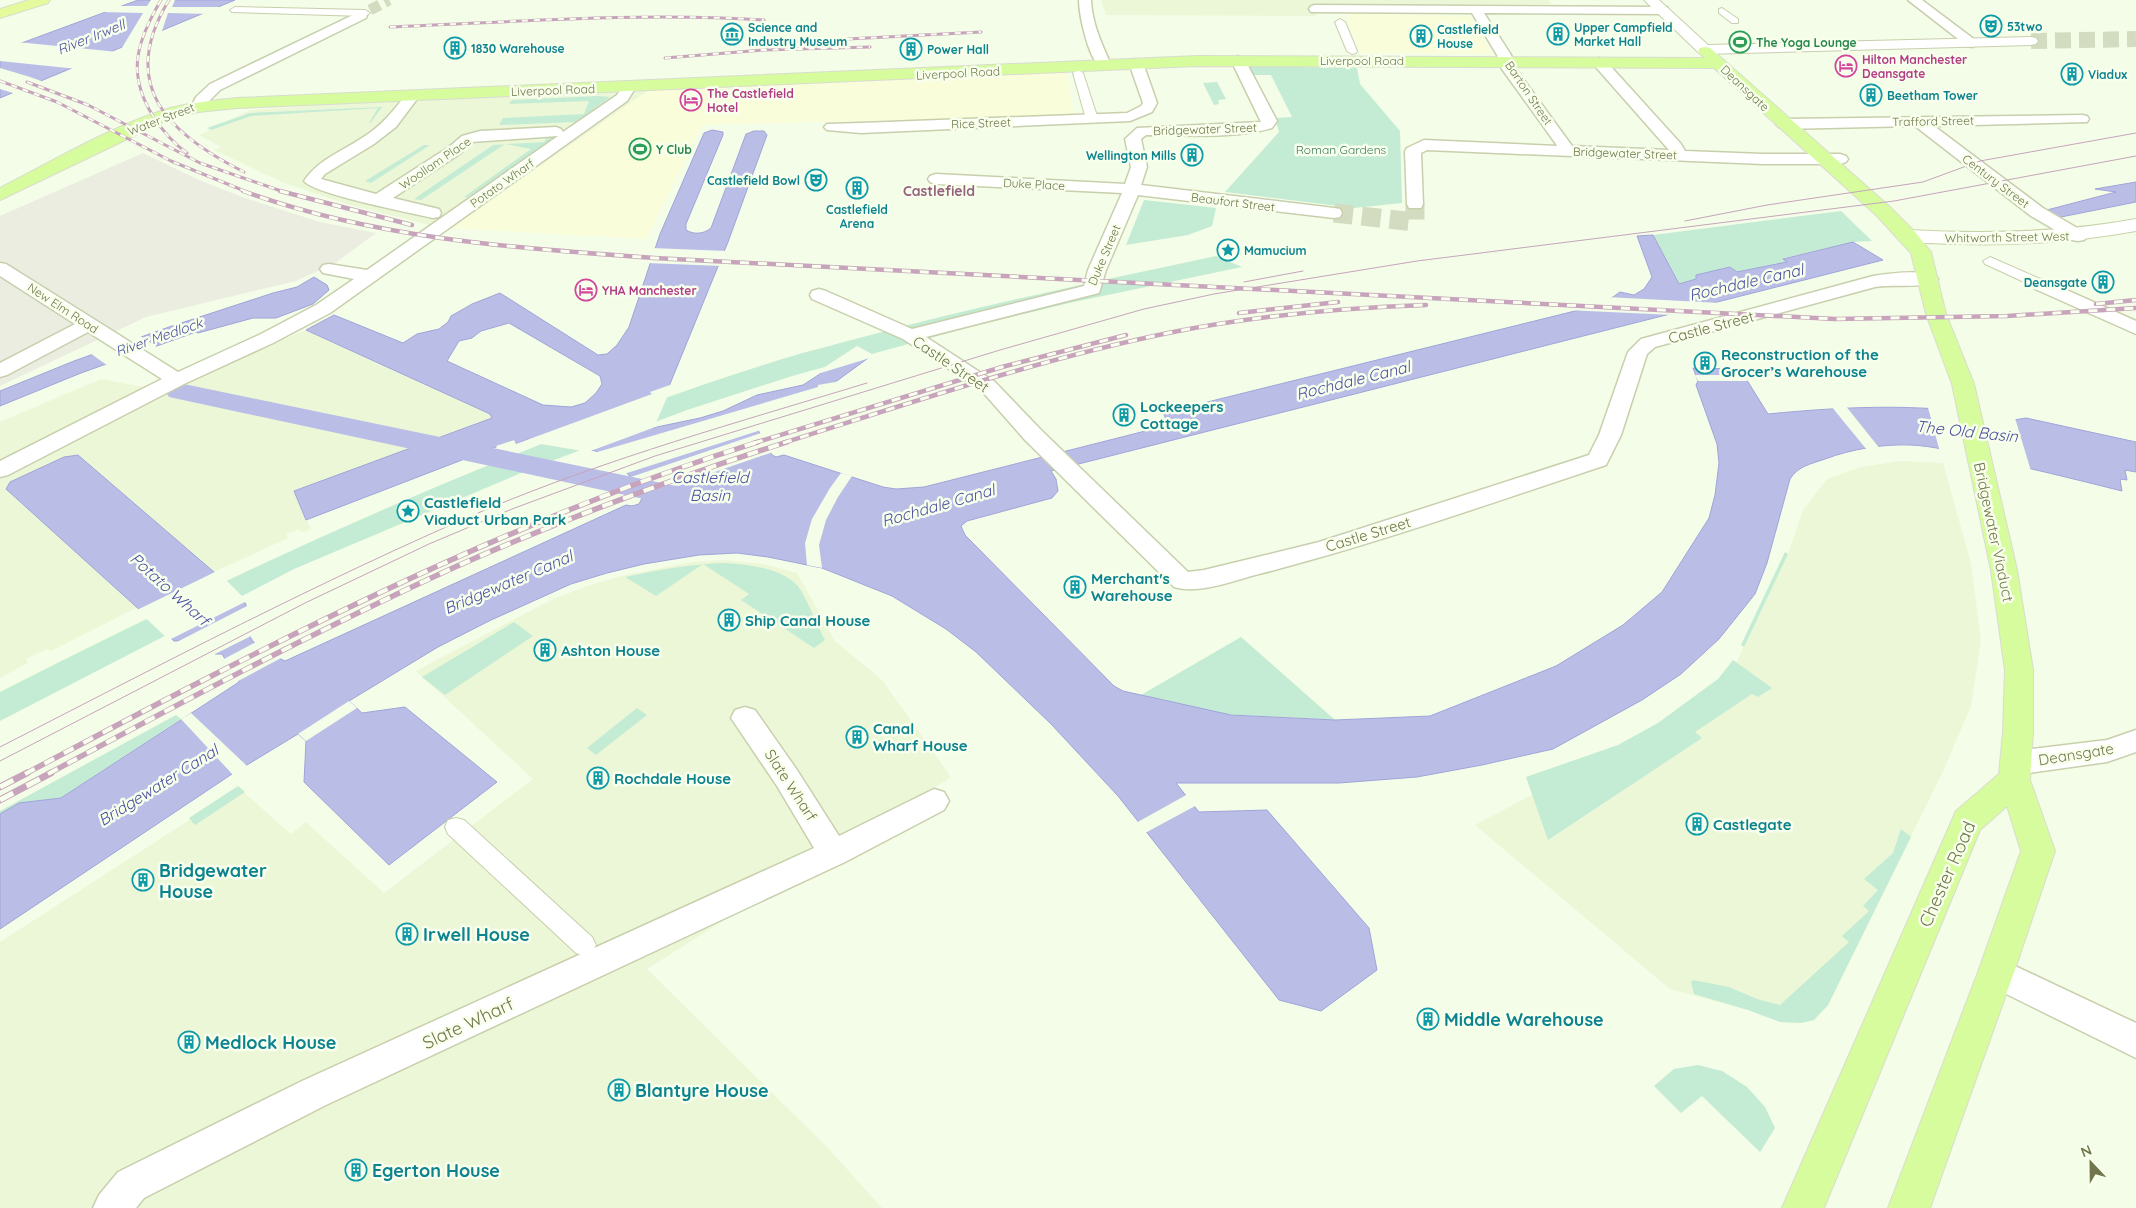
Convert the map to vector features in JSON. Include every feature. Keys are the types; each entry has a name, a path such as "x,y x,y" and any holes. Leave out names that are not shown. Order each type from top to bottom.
{"highway":[{"path":"0,3 8,0"},
{"path":"0,14 43,0"}],"main road":[{"name":"Deansgate","path":"1704,50 1784,124 1832,159 1908,236"},
{"name":"Liverpool Road","path":"198,107 413,95 1238,60 1718,63"},
{"name":"Water Street","path":"0,195 144,123 198,107"},
{"name":"Bridgewater Viaduct","path":"1908,236 1921,252 1936,314 1962,384 2004,570 2019,670 2015,771"},
{"path":"1909,1208 1996,972 2038,851 2015,771"},
{"name":"Chester Road","path":"1803,1208 1967,821 2015,771"}],"street":[{"path":"1085,0 1085,12 1090,32 1104,65"},
{"path":"1560,0 1570,10"},
{"name":"Deansgate","path":"1651,0 1704,50"},
{"path":"1914,0 1972,43"},
{"path":"1315,9 1662,10"},
{"path":"235,10 365,13"},
{"name":"Barton Street","path":"1476,10 1509,69 1564,144 1566,151"},
{"path":"1722,11 1735,21"},
{"name":"Water Street","path":"198,107 200,100 215,87 365,13"},
{"path":"1340,22 1352,51"},
{"path":"1704,50 2031,41"},
{"name":"Bridgewater Street","path":"1142,132 1235,129 1267,125 1269,121 1238,60"},
{"path":"1598,62 1675,148 1679,155"},
{"path":"1136,63 1150,103 1147,109 1130,117 1142,132"},
{"path":"1078,73 1092,119"},
{"name":"Potato Wharf","path":"0,470 177,380 266,339 323,309 622,98 629,87"},
{"name":"Woollam Place","path":"413,95 398,118 384,130 319,171 312,178 312,181 315,184 433,213"},
{"name":"Rice Street","path":"832,127 861,128 1130,117"},
{"name":"Trafford Street","path":"1784,124 2082,118"},
{"name":"Century Street","path":"1918,121 2037,212 2078,236"},
{"name":"Woollam Place","path":"378,200 453,152 467,139 480,136 556,132"},
{"name":"Duke Street","path":"910,335 1092,289 1097,270 1132,189 1139,167 1133,139 1142,132"},
{"name":"Bridgewater Street","path":"1416,204 1413,151 1419,146 1431,144 1566,151 1832,159"},
{"name":"Duke Place","path":"936,179 1132,189"},
{"name":"Beaufort Street","path":"1132,189 1334,213"},
{"name":"Whitworth Street West","path":"1908,236 1986,239 2078,236 2136,225"},
{"path":"1995,263 2136,328"},
{"name":"New Elm Road","path":"0,268 150,365 177,380"},
{"path":"329,270 371,276"},
{"name":"Castle Street","path":"819,295 910,335 988,386 1032,434 1183,581 1204,579 1323,548 1598,460 1610,435 1638,352 1641,347 1648,343 1873,282 1890,279 1929,279"},
{"path":"0,371 87,325"},
{"name":"Slate Wharf","path":"745,718 787,778 834,853"},
{"name":"Deansgate","path":"2015,771 2106,751 2136,741"},
{"name":"Slate Wharf","path":"112,1208 131,1185 314,1093 834,853 934,801"},
{"path":"456,827 584,945"},
{"path":"1996,972 2136,1041"}],"shaded area":[{"path":"1101,0 1548,0 1551,4 1310,4 1317,16 1106,15"},
{"path":"1353,14 1467,16 1471,18 1492,54 1364,53 1360,51 1347,20 1347,16"},
{"path":"1067,72 1074,115 702,125 646,239 452,228 652,88"},
{"path":"652,88 452,228 425,224 350,205 284,183 214,150 221,147 199,135 251,110 431,98"},
{"path":"143,153 199,180 245,198 320,222 376,233 335,263 296,281 146,317 0,386 0,216"},
{"path":"306,330 490,414 492,418 294,491 311,529 302,532 299,529 286,534 288,538 214,572 78,455 11,482 7,489 138,607 51,651 47,649 26,659 28,663 0,678 0,422 101,379 165,391 234,359"},
{"path":"1901,461 1943,463 1971,563 1981,640 1971,706 1945,767 1828,1005 1814,1020 1801,1023 1780,1022 1748,1010 1670,989 1475,825 1598,760 1679,728 1730,676 1788,554 1803,510 1827,479 1861,467"},
{"path":"724,560 763,564 797,573 835,641 882,680 951,777 647,969 830,1150 882,1208 0,1208 0,942 239,788 291,834 306,822 384,893 533,779 416,671 551,600 587,586 621,576 692,562"}],"green space":[{"name":"Roman Gardens","path":"1248,66 1357,68 1360,84 1400,131 1402,203 1354,208 1225,192 1279,132 1275,118 1292,117 1271,75 1253,75"},
{"path":"1217,82 1226,99 1218,100 1219,104 1214,105 1203,83"},
{"path":"610,97 576,122 499,125 503,118 584,114 589,101 509,104 512,100"},
{"path":"382,107 369,123 378,108 251,116 211,130 207,128 250,113"},
{"path":"547,137 556,137 468,197 464,197 531,149 506,144 544,142"},
{"path":"505,144 421,200 414,199 493,145"},
{"path":"424,145 430,145 371,183 365,181"},
{"path":"1144,200 1216,208 1212,226 1188,235 1126,245"},
{"path":"1841,211 1872,241 1853,242 1784,258 1788,262 1737,272 1730,267 1696,275 1696,279 1679,284 1653,235"},
{"name":"Castlefield Viaduct Urban Park","path":"1216,256 1242,267 1069,303 970,327 792,376 687,410 533,468 294,569 0,721 0,692 286,553 481,468 579,429 679,393 812,351 997,304"},
{"path":"1785,552 1788,554 1744,647 1741,645"},
{"path":"724,563 753,566 781,574 800,589 825,640 814,648 741,600 749,594 703,564"},
{"path":"703,564 656,596 625,577 674,568"},
{"path":"514,622 533,636 445,695 422,677"},
{"path":"1241,637 1335,720 1221,714 1141,695"},
{"path":"1733,660 1772,688 1758,697 1752,694 1695,732 1702,738 1548,840 1526,777 1618,745 1658,723 1718,679"},
{"path":"637,708 647,715 596,755 587,748"},
{"path":"176,715 181,719 61,798 19,803 0,814 0,811"},
{"path":"238,786 245,792 195,825 189,818"},
{"path":"1901,829 1911,837 1828,1005 1814,1020 1801,1023 1780,1022 1748,1010 1694,994 1691,982 1693,980 1729,987 1757,999 1780,1005 1849,942 1842,936 1869,911 1863,906 1878,890 1864,879 1893,853"},
{"path":"1698,1065 1722,1071 1747,1087 1765,1107 1775,1128 1760,1152 1702,1096 1681,1113 1654,1086 1674,1069"}],"water":[{"name":"River Irwell","path":"138,0 235,0 0,98 0,51"},
{"name":"Castlefield Basin","path":"712,130 723,132 723,135 686,224 686,230 696,233 705,232 711,228 746,134 754,131 764,131 767,135 728,242 652,428 700,418 723,411 757,395 803,385 858,349 871,356 834,383 819,387 758,430 772,455 776,457 784,455 883,487 896,489 924,487 1169,425 1163,413 1583,309 1613,297 1620,292 1634,295 1644,289 1652,277 1637,236 1653,235 1679,284 1696,279 1696,275 1730,267 1737,272 1787,262 1783,259 1853,242 1883,260 1051,471 1056,479 1058,491 1052,498 967,521 961,526 965,535 1114,686 1123,691 1231,715 1335,720 1430,716 1556,666 1623,625 1662,592 1709,518 1715,495 1719,463 1717,444 1696,385 1698,381 1693,368 1740,369 1768,414 1891,407 1953,410 2014,420 2026,418 2136,442 2136,472 2125,470 2127,480 2120,479 2122,491 1953,451 1928,447 1911,445 1878,446 1835,455 1805,466 1790,479 1767,563 1755,594 1719,639 1681,674 1642,700 1553,749 1417,777 1339,783 1176,783 1199,812 1267,810 1369,928 1377,970 1321,1011 1279,1000 1118,796 1051,724 976,652 946,629 892,596 822,568 737,553 699,555 644,564 571,584 489,621 438,647 349,701 362,713 405,707 497,782 389,865 304,782 306,741 298,734 232,774 0,929 0,814 19,803 61,798 239,682 222,654 215,654 200,641 174,641 6,489 10,482 64,457 78,455 214,572 246,604 247,627 253,641 265,651 285,661 626,505 639,504 642,498 628,474 596,451 529,439 516,444 514,440 306,520 294,491 492,418 490,414 306,330 334,315 403,343 417,334 439,329 448,322 451,316 472,304 500,293 598,355 607,354 617,345 629,327 660,234 704,133","holes":["509,323 600,376 602,384 596,393 585,403 571,407 543,405 447,361 459,341 472,338 481,331"]},
{"path":"2136,182 2136,202 2056,218 2043,211 2116,192 2095,189"},
{"name":"River Medlock","path":"314,277 327,285 329,290 313,304 276,318 253,318 196,332 81,373 0,406 0,391 74,361 169,327 297,287"}],"pier":[{"path":"151,0 175,0 172,7 224,7 210,14 168,13 161,34 120,51 143,13 100,12 115,6 147,6"},
{"path":"17,42 118,52 77,69 0,61 0,48"},
{"path":"0,68 44,82 16,94 0,89"},
{"path":"652,248 727,251 721,266 647,263"},
{"path":"1606,297 1721,303 1673,315 1566,310"},
{"path":"139,335 158,348 108,366 90,353"},
{"path":"857,346 872,354 873,357 811,376"},
{"path":"1695,375 1744,375 1748,381 1698,381"},
{"path":"841,381 835,385 821,387 790,412 761,430 624,474 594,453 818,387 818,385"},
{"path":"672,386 655,425 666,423 588,452 529,442 516,446 513,443 498,448 496,446 514,440 516,444 652,394 650,392"},
{"path":"1927,404 2015,418 2031,471 1940,452"},
{"path":"1845,405 1881,450 1867,450 1831,406"},
{"path":"763,433 773,452 639,498 628,478"},
{"path":"841,473 852,476 826,520 819,545 822,568 807,565 805,543 812,519"},
{"path":"217,571 247,601 169,640 137,610"},
{"path":"249,605 248,625 251,636 213,655 199,643 175,643"},
{"path":"256,642 283,657 227,687 235,681 222,660"},
{"path":"349,701 357,708 306,741 298,734"},
{"path":"191,713 247,767 234,776 181,719"},
{"path":"1188,794 1197,805 1145,833 1136,823"}],"waterway":[{"path":"179,391 681,497"}],"tunnel":[{"path":"370,10 389,0"},
{"path":"2031,41 2136,39"},
{"path":"1334,213 1415,222 1415,204"}],"tram line":[{"path":"1685,221 1767,205 1923,182 1980,161 2136,133"},
{"path":"0,761 305,603 429,544 512,509 655,456 1000,350 1144,309 1214,294 1417,261 1894,201 2136,156"},
{"path":"1244,282 1303,271"},
{"path":"0,747 362,565 485,510 627,457 867,383"}],"railway":[{"path":"161,0 141,43 137,71 139,86 156,121 172,141 187,153"},
{"path":"169,0 154,30 148,57 150,82 158,104 173,123 193,141 244,172"},
{"path":"390,27 624,17 764,20"},
{"path":"751,44 981,32"},
{"path":"665,58 763,50 870,47"},
{"path":"0,81 57,102 171,161 247,192"},
{"path":"27,82 88,105 200,163 284,192"},
{"path":"243,191 293,207 394,231 498,245 654,258 1835,319 2007,316 2136,308"},
{"path":"280,191 412,225"},
{"path":"2096,304 2136,300"},
{"path":"1239,313 1338,302"},
{"path":"783,443 1022,369 1168,333 1296,314 1426,305"},
{"path":"754,443 1002,367 1126,335"},
{"path":"25,774 293,634 475,549 568,510 662,474 758,442"},
{"path":"48,774 301,641 455,567 537,532 620,500 787,442"},
{"path":"0,787 27,773"},
{"path":"0,800 51,773"}],"place":[{"name":"53two","path":"1991,26"},
{"name":"Science and Industry Museum","path":"732,34"},
{"name":"Upper Campfield Market Hall","path":"1558,34"},
{"name":"Castlefield House","path":"1421,36"},
{"name":"The Yoga Lounge","path":"1740,42"},
{"name":"1830 Warehouse","path":"455,48"},
{"name":"Power Hall","path":"911,49"},
{"name":"Hilton Manchester Deansgate","path":"1846,66"},
{"name":"Viadux","path":"2072,74"},
{"name":"Beetham Tower","path":"1871,95"},
{"name":"The Castlefield Hotel","path":"691,100"},
{"name":"Y Club","path":"640,149"},
{"name":"Wellington Mills","path":"1192,155"},
{"name":"Castlefield Bowl","path":"816,180"},
{"name":"Castlefield Arena","path":"857,188"},
{"name":"Mamucium","path":"1228,250"},
{"name":"Deansgate","path":"2103,282"},
{"name":"YHA Manchester","path":"586,290"},
{"name":"Reconstruction of the Grocer’s Warehouse","path":"1705,363"},
{"name":"Lockeepers Cottage","path":"1124,415"},
{"name":"Castlefield Viaduct Urban Park","path":"408,511"},
{"name":"Merchant's Warehouse","path":"1075,587"},
{"name":"Ship Canal House","path":"729,620"},
{"name":"Ashton House","path":"545,650"},
{"name":"Canal Wharf House","path":"857,737"},
{"name":"Rochdale House","path":"598,778"},
{"name":"Castlegate","path":"1697,824"},
{"name":"Bridgewater House","path":"143,880"},
{"name":"Irwell House","path":"407,934"},
{"name":"Middle Warehouse","path":"1428,1019"},
{"name":"Medlock House","path":"189,1042"},
{"name":"Blantyre House","path":"619,1090"},
{"name":"Egerton House","path":"356,1170"}],"district":[{"name":"Castlefield","path":"939,191"}],"water label":[{"name":"Rochdale Canal","path":"1746,282"},
{"name":"Rochdale Canal","path":"1353,380"},
{"name":"The Old Basin","path":"1967,431"},
{"name":"Rochdale Canal","path":"938,505"},
{"name":"Bridgewater Canal","path":"508,582"},
{"name":"Bridgewater Canal","path":"158,785"}]}
